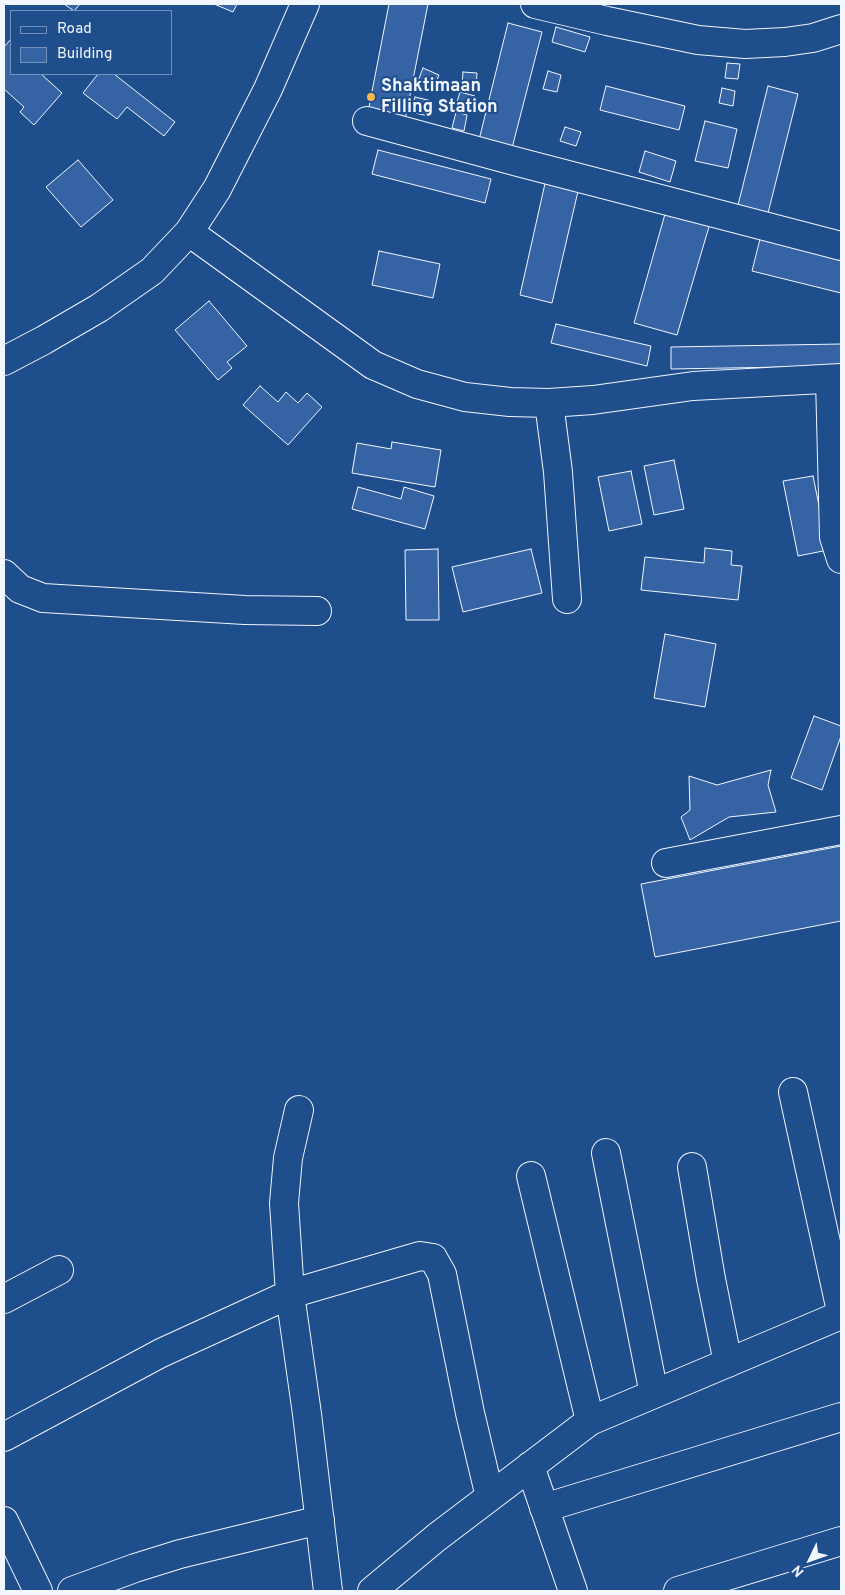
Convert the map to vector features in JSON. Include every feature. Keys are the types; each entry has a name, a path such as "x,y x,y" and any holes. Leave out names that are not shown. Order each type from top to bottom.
{"street":[{"path":"4,361 99,308 152,271 189,232 218,188 268,89 305,4"},
{"path":"535,4 698,40 745,44 785,42 813,38 841,29"},
{"path":"367,121 841,246"},
{"path":"189,232 373,365 417,384 465,396 510,402 549,403 593,400 692,386 836,378 834,538 841,559"},
{"path":"549,403 558,472 567,598"},
{"path":"4,574 20,589 43,598 244,610 317,611"},
{"path":"666,863 841,830"},
{"path":"793,1092 841,1311"},
{"path":"299,1110 288,1158 284,1203 290,1294 307,1414 328,1591"},
{"path":"606,1153 654,1394"},
{"path":"692,1167 711,1279 728,1363"},
{"path":"531,1176 590,1421"},
{"path":"4,1437 160,1353 290,1294 420,1256 433,1258 442,1274 470,1413 490,1497"},
{"path":"4,1299 59,1270"},
{"path":"372,1591 437,1537 590,1421 841,1316"},
{"path":"544,1508 841,1417"},
{"path":"530,1466 572,1591"},
{"path":"4,1520 38,1591"},
{"path":"72,1591 180,1554 320,1520"},
{"path":"678,1591 841,1541"}],"building":[{"path":"64,4 80,4 73,10"},
{"path":"214,4 237,4 233,12"},
{"path":"389,4 428,4 405,120 368,112"},
{"path":"508,23 542,32 512,148 479,140"},
{"path":"556,27 590,37 585,52 552,42"},
{"path":"10,40 10,75 42,75 62,93 34,125 20,112 24,107 4,89 4,47"},
{"path":"727,63 740,64 738,79 725,78"},
{"path":"423,68 439,75 432,92 416,86"},
{"path":"548,71 561,75 557,92 543,89"},
{"path":"463,72 477,73 476,86 462,84"},
{"path":"97,75 115,75 175,122 164,136 127,107 117,119 83,93"},
{"path":"606,86 685,106 679,130 600,110"},
{"path":"768,86 798,94 768,213 738,205"},
{"path":"722,88 735,91 733,106 719,103"},
{"path":"460,92 475,96 472,109 456,105"},
{"path":"415,97 432,101 428,116 411,112"},
{"path":"456,112 467,115 464,131 452,128"},
{"path":"705,121 737,129 728,168 695,161"},
{"path":"565,127 581,132 576,146 560,141"},
{"path":"378,150 491,179 485,203 372,174"},
{"path":"645,151 676,161 670,182 639,172"},
{"path":"78,160 113,200 81,227 46,187"},
{"path":"546,179 579,187 552,303 520,295"},
{"path":"667,207 711,220 677,335 634,323"},
{"path":"760,239 841,259 841,293 752,271"},
{"path":"379,251 440,264 433,298 372,285"},
{"path":"209,301 247,346 227,362 232,368 218,380 175,330"},
{"path":"556,324 651,346 647,366 551,343"},
{"path":"841,344 841,366 671,369 671,347"},
{"path":"260,386 278,402 286,392 298,403 307,393 322,407 288,445 243,405"},
{"path":"392,442 441,450 435,487 352,473 357,443 391,449"},
{"path":"674,460 684,509 654,515 644,466"},
{"path":"631,471 642,524 609,531 598,477"},
{"path":"813,476 828,550 798,556 783,481"},
{"path":"358,487 401,499 404,487 434,496 425,529 352,509"},
{"path":"705,548 732,551 731,565 742,566 738,600 641,590 645,557 704,563"},
{"path":"438,549 439,620 406,620 405,550"},
{"path":"531,549 542,593 463,612 452,567"},
{"path":"665,634 716,644 705,707 654,698"},
{"path":"814,716 841,726 841,736 822,790 791,778"},
{"path":"771,770 768,785 776,812 729,817 690,840 681,817 690,810 689,776 717,785"},
{"path":"841,846 841,921 655,957 641,884"}],"place":[{"name":"Shaktimaan Filling Station","path":"371,97"}]}
